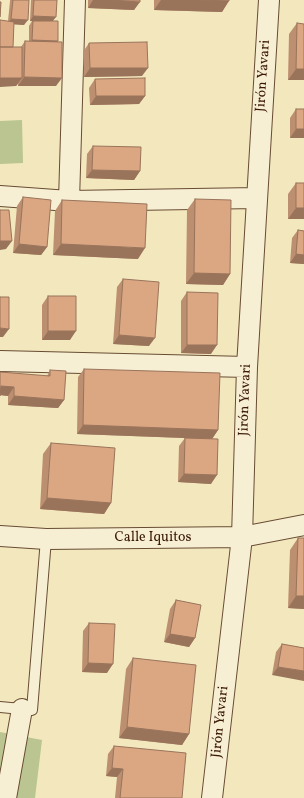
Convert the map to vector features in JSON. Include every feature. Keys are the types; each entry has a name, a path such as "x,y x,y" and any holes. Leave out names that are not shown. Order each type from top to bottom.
{"street":[{"path":"69,201 75,0"},
{"name":"Jirón Yavari","path":"212,798 242,537 247,367 268,0"},
{"path":"0,196 69,201 256,198"},
{"path":"0,361 247,367"},
{"name":"Calle Iquitos","path":"0,536 46,539 242,537 304,525"},
{"path":"6,798 22,709"}],"lane":[{"path":"0,707 32,710 46,539"}],"green space":[{"path":"22,120 23,163 0,164 0,121"},
{"path":"0,732 42,740 35,798 0,798"}],"building":[{"path":"13,0 29,0 28,20 11,19"},
{"path":"34,0 57,0 56,17 33,16"},
{"path":"110,0 140,0 140,2"},
{"path":"198,0 229,0 229,1"},
{"path":"0,20 14,22 13,47 0,47"},
{"path":"33,21 58,21 58,41 32,40"},
{"path":"297,23 304,24 304,69 296,69"},
{"path":"25,41 62,42 62,78 24,77"},
{"path":"147,42 148,68 90,68 89,43"},
{"path":"0,47 22,47 22,78 0,78"},
{"path":"145,78 145,96 96,96 95,79"},
{"path":"296,109 304,109 304,129 296,129"},
{"path":"93,146 141,147 140,171 92,170"},
{"path":"296,183 304,183 304,208 296,208"},
{"path":"23,197 51,200 47,247 19,244"},
{"path":"195,199 231,200 230,274 194,273"},
{"path":"62,200 147,204 145,248 61,244"},
{"path":"0,210 9,210 12,241 0,241"},
{"path":"298,230 304,231 304,255 296,254"},
{"path":"123,279 159,282 155,338 119,335"},
{"path":"187,292 218,293 217,345 187,345"},
{"path":"48,296 76,296 76,331 48,331"},
{"path":"0,297 9,297 9,329 0,328"},
{"path":"84,369 220,373 218,430 83,425"},
{"path":"50,370 66,371 64,400 14,396 14,387 1,386 0,396 0,372 50,376"},
{"path":"185,438 218,439 217,475 184,474"},
{"path":"51,443 115,448 111,503 47,498"},
{"path":"298,538 304,538 304,596 296,596"},
{"path":"176,600 201,605 195,638 170,634"},
{"path":"89,623 115,624 113,664 88,663"},
{"path":"282,644 304,648 304,671 278,667"},
{"path":"133,658 196,665 189,734 127,727"},
{"path":"114,746 186,753 182,798 120,798 123,769 112,768"}]}
